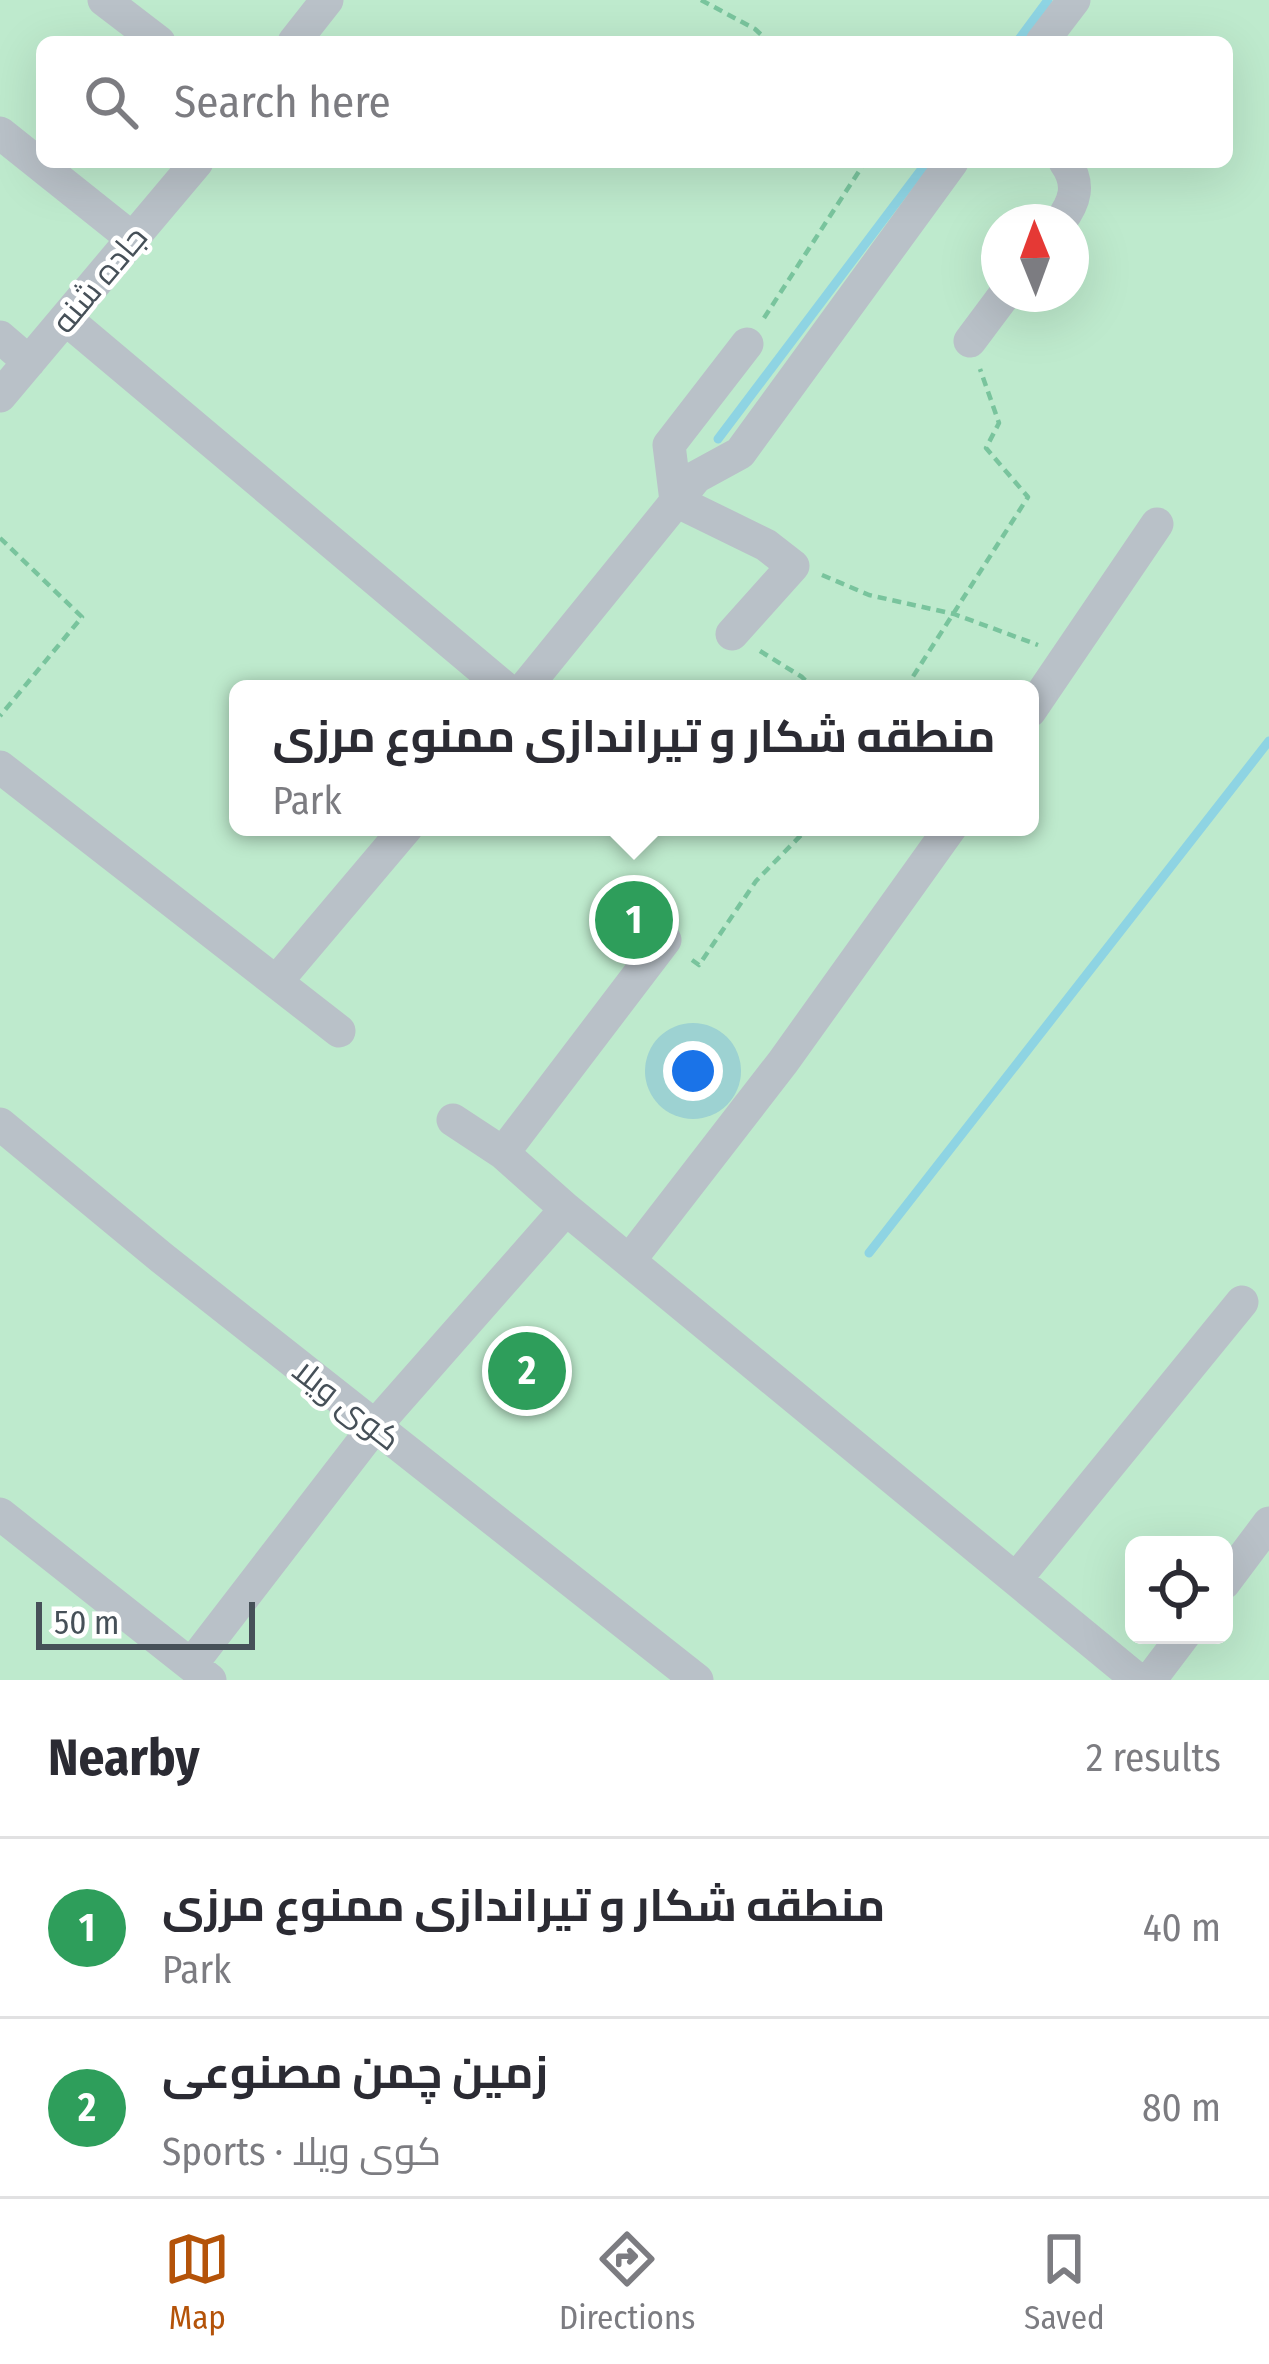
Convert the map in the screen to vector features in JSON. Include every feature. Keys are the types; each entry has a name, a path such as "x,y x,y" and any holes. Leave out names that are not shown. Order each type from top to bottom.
{"street":[{"path":"104,0 151,36"},
{"path":"299,36 327,0"},
{"path":"1047,36 1074,0"},
{"path":"0,133 36,162"},
{"path":"44,168 133,239"},
{"name":"جاده شنه","path":"0,396 192,168"},
{"path":"531,680 696,477 740,453 948,168"},
{"path":"1070,168 1075,175 1073,204"},
{"path":"970,341 992,312"},
{"path":"66,319 495,680"},
{"path":"0,337 29,362"},
{"path":"676,501 669,445 747,344"},
{"path":"676,501 766,545 793,566 732,634"},
{"path":"1039,698 1156,524"},
{"path":"0,767 339,1031"},
{"path":"276,982 399,836"},
{"path":"629,1261 784,1062 945,836"},
{"path":"503,1153 664,940"},
{"path":"453,1120 503,1153 1138,1680"},
{"name":"کوی ویلا","path":"0,1124 162,1258 697,1680"},
{"path":"0,1514 201,1672 375,1426 566,1209"},
{"path":"1016,1580 1242,1302"},
{"path":"1233,1570 1269,1523"},
{"path":"1150,1680 1177,1644"}],"path":[{"path":"701,0 763,36"},
{"path":"747,344 861,168"},
{"path":"911,680 1028,496 986,448 1000,423 970,341"},
{"path":"0,538 82,617 0,716"},
{"path":"793,566 868,595 954,614 1067,656"},
{"path":"732,634 805,680"},
{"path":"664,940 699,965 756,880 799,836"}],"green space":[{"path":"0,0 1269,0 1269,1680 0,1680"}],"waterway":[{"path":"1021,36 1048,0"},
{"path":"718,439 922,168"},
{"path":"869,1253 1269,741"}],"place":[{"name":"منطقه شکار و تیراندازی ممنوع مرزی","path":"634,920"},
{"name":"زمین چمن مصنوعی","path":"527,1371"}]}
